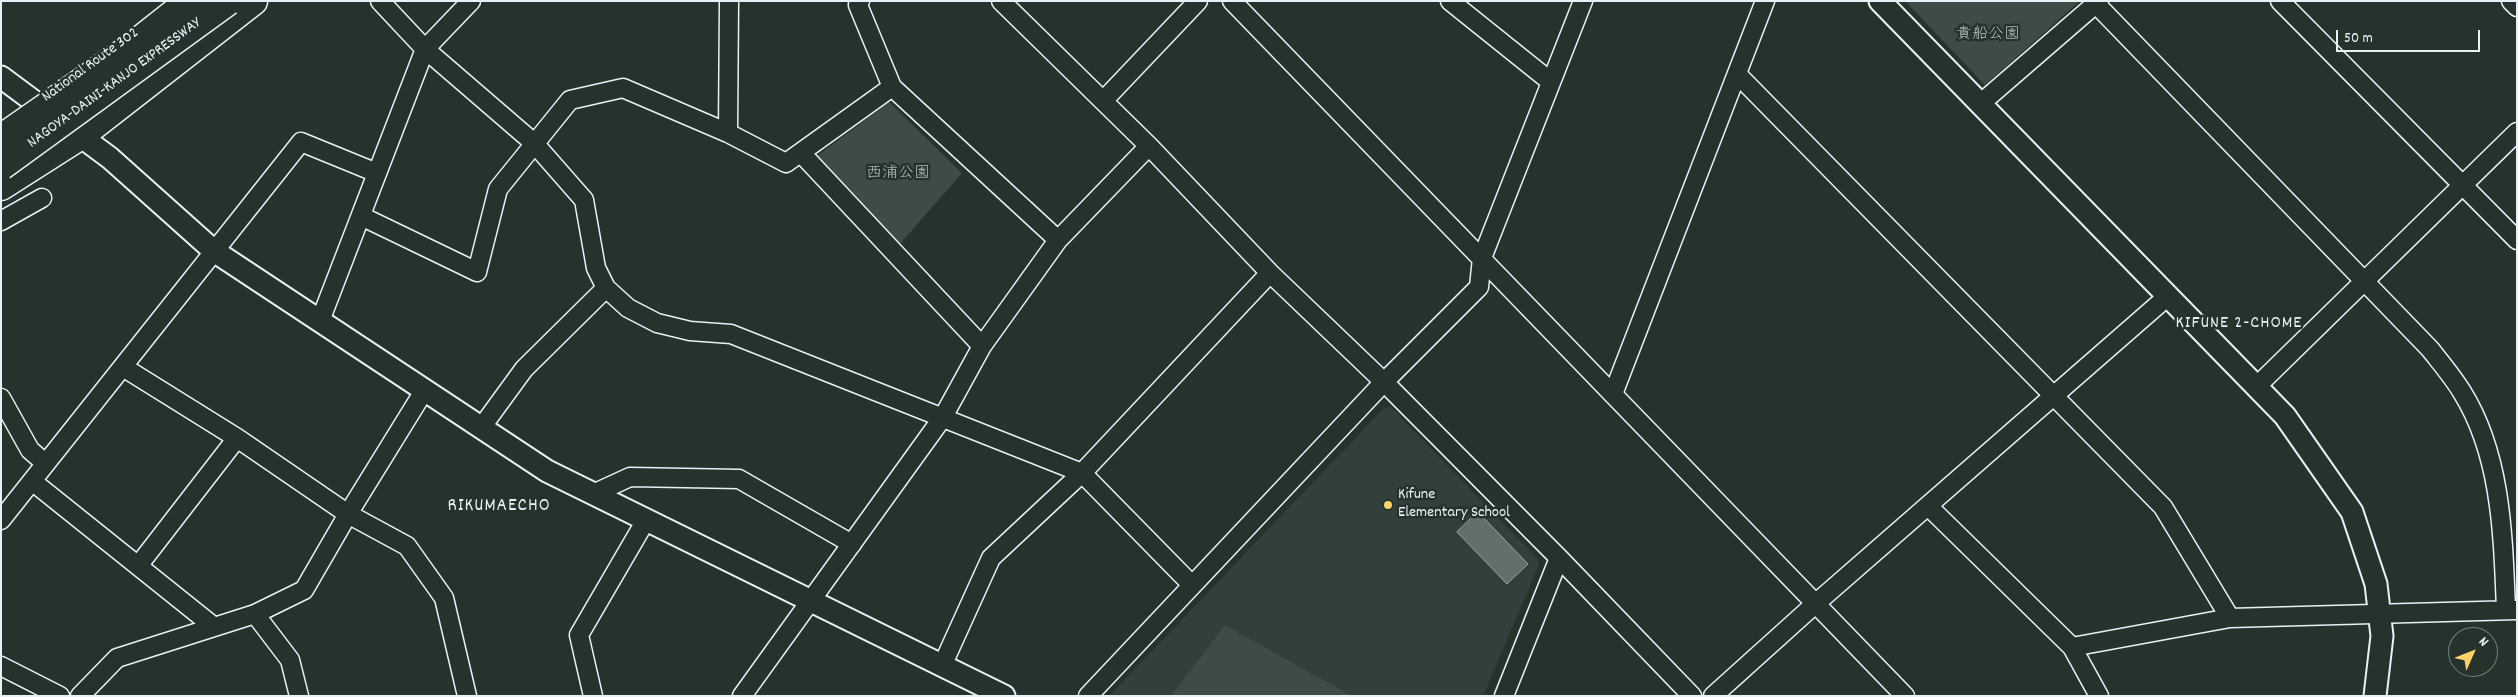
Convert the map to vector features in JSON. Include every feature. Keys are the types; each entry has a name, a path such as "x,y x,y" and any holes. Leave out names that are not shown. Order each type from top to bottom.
{"highway":[{"name":"National Route 302","path":"1,128 37,105 179,1"},
{"name":"NAGOYA-DAINI-KANJO EXPRESSWAY","path":"1,139 127,51 190,1"},
{"name":"NAGOYA-DAINI-KANJO EXPRESSWAY","path":"1,166 228,1"},
{"path":"1,186 81,135 253,1"}],"street":[{"path":"380,1 424,49 534,143 584,200 596,268 606,288 628,308 657,323 690,331 731,334 1082,473 1192,585"},
{"path":"320,321 424,49 471,1"},
{"path":"728,133 729,1"},
{"path":"860,1 858,5 892,87 1058,240"},
{"path":"1001,1 1149,146 1270,273 1384,382 1559,558 1692,696"},
{"path":"1103,101 1198,1"},
{"path":"1232,1 1482,258 1814,605 1905,696"},
{"path":"1450,1 1551,82"},
{"path":"1088,696 1384,382 1478,287 1482,258 1583,1"},
{"path":"1613,394 1765,1"},
{"path":"1880,1 2285,416 2352,512 2376,584 2382,636 2375,696"},
{"path":"2280,1 2517,240"},
{"path":"2511,1 2517,6"},
{"path":"1980,104 2098,3 2430,349 2463,392 2489,452 2503,537 2511,610 2380,616 2230,618 2072,647"},
{"path":"1737,74 2163,507 2230,618"},
{"path":"1,77 37,105 81,135 214,250 547,471 1004,696"},
{"path":"361,216 477,272 498,189 570,100 623,88 728,133 786,163 892,87"},
{"path":"2256,387 2364,279 2517,132"},
{"path":"1,520 301,142 377,173"},
{"path":"742,696 942,417 982,346 1058,240 1149,146"},
{"path":"801,153 982,346"},
{"path":"1,221 42,198"},
{"path":"942,666 991,558 1082,473 1270,273"},
{"path":"481,428 524,369 606,288"},
{"path":"1714,696 1814,605 2054,398 2168,296"},
{"path":"123,367 238,438 348,514 407,546 444,598 467,696"},
{"path":"80,696 116,658 255,614 304,590 348,514 424,391"},
{"path":"1,398 30,450 45,463"},
{"path":"138,566 238,438"},
{"path":"592,494 630,477 739,478 852,544"},
{"path":"32,481 213,626"},
{"path":"1928,506 2072,647 2100,696"},
{"path":"593,696 579,635 646,520"},
{"path":"1504,696 1559,558"},
{"path":"255,614 290,660 299,696"},
{"path":"1,666 60,696"}],"shaded area":[{"name":"Kifune Elementary School","path":"1391,407 1538,559 1539,565 1483,696 1109,696 1384,408"},
{"path":"1478,512 1528,564 1507,584 1457,532"}],"green space":[{"name":"貴船公園","path":"1905,1 2080,1 1985,85"},
{"name":"西浦公園","path":"889,102 962,173 899,245 817,156"},
{"path":"1225,625 1352,696 1171,696"}],"place":[{"name":"Kifune Elementary School","path":"1388,505"}],"district":[{"name":"KIFUNE 2-CHOME","path":"2239,325"},
{"name":"RIKUMAECHO","path":"499,507"}]}
